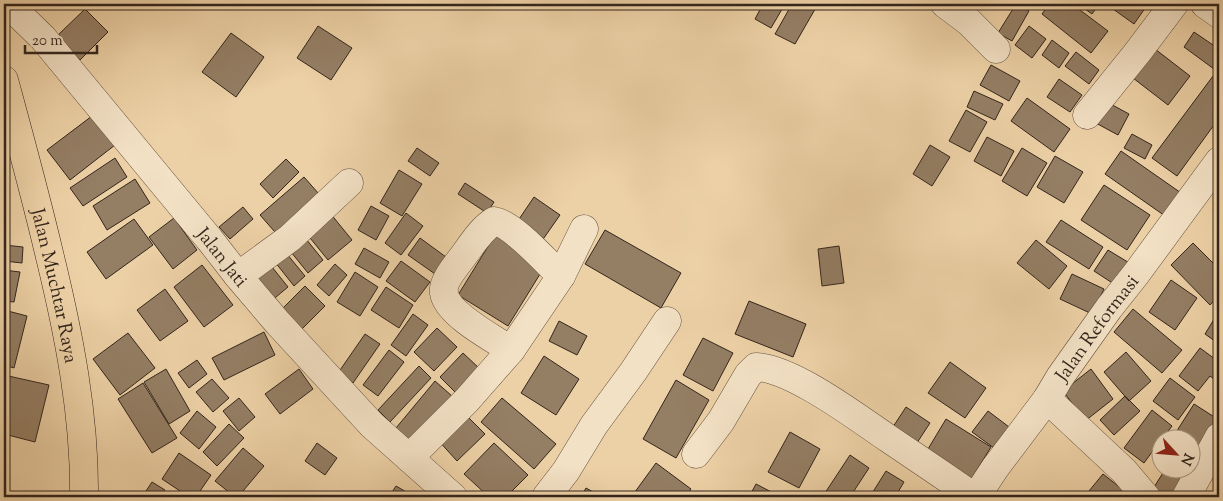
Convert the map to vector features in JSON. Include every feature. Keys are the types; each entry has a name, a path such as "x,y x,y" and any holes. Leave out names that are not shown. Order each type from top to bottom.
{"highway":[{"name":"Jalan Muchtar Raya","path":"4,80 32,180 63,310 73,365 80,424 84,463 84,497"}],"street":[{"name":"Jalan Jati","path":"8,4 43,38 278,323 372,425 453,497"},
{"path":"945,4 969,22 996,49"},
{"path":"1087,114 1174,4"},
{"path":"1205,4 1219,14"},
{"name":"Jalan Reformasi","path":"975,497 1047,399 1060,377 1109,308 1219,161"},
{"path":"238,276 290,238 349,183"},
{"path":"510,350 483,332 450,305 444,293 445,286 455,266 486,226 494,221 501,222 512,230 561,276"},
{"path":"409,458 468,400 510,350 561,276 584,229"},
{"path":"546,497 566,471 594,425 667,321"},
{"path":"696,454 721,421 748,374 756,367 764,367 781,372 828,399 975,497"},
{"path":"1047,399 1124,470 1146,497"},
{"path":"1186,497 1219,437"}],"building":[{"path":"763,4 785,4 771,28 755,19"},
{"path":"792,4 818,4 795,44 775,34"},
{"path":"1016,4 1029,11 1012,41 998,33"},
{"path":"1049,4 1072,4 1108,31 1091,53 1042,14"},
{"path":"1078,4 1099,4 1092,14"},
{"path":"1106,4 1148,4 1134,24"},
{"path":"85,9 108,32 80,60 57,36"},
{"path":"318,26 352,48 331,80 297,58"},
{"path":"1029,26 1046,39 1032,58 1015,45"},
{"path":"1194,32 1219,49 1219,62 1214,69 1184,47"},
{"path":"231,33 264,57 236,97 202,72"},
{"path":"1052,40 1069,53 1059,68 1042,55"},
{"path":"1155,49 1190,76 1168,105 1133,78"},
{"path":"1076,52 1099,70 1089,84 1065,66"},
{"path":"991,65 1020,81 1009,101 980,85"},
{"path":"1219,68 1219,118 1177,176 1152,158"},
{"path":"1059,79 1082,95 1070,112 1047,97"},
{"path":"974,91 1003,104 995,120 967,107"},
{"path":"1027,98 1070,129 1054,152 1011,121"},
{"path":"1105,101 1129,114 1118,135 1094,122"},
{"path":"966,110 987,122 970,152 949,141"},
{"path":"92,116 115,145 70,180 47,150"},
{"path":"1132,134 1152,145 1145,159 1124,148"},
{"path":"987,137 1014,151 1001,176 974,161"},
{"path":"930,145 950,157 932,186 913,174"},
{"path":"417,148 439,163 430,176 408,161"},
{"path":"1022,148 1047,163 1027,196 1002,181"},
{"path":"1121,151 1184,195 1168,218 1105,174"},
{"path":"1055,156 1083,172 1064,203 1037,187"},
{"path":"115,158 127,177 83,206 70,188"},
{"path":"286,159 299,172 273,198 260,184"},
{"path":"399,170 422,184 402,216 380,203"},
{"path":"304,177 326,202 282,240 260,215"},
{"path":"135,179 150,203 107,230 93,206"},
{"path":"465,183 494,202 487,213 458,194"},
{"path":"1104,185 1150,215 1127,250 1081,220"},
{"path":"534,197 560,215 539,245 513,228"},
{"path":"371,206 389,216 376,240 358,230"},
{"path":"243,207 253,219 230,239 219,227"},
{"path":"330,213 352,240 328,260 306,233"},
{"path":"406,213 423,226 401,255 385,243"},
{"path":"174,218 197,250 173,269 149,237"},
{"path":"134,219 153,245 106,279 87,252"},
{"path":"1061,220 1103,247 1089,269 1046,242"},
{"path":"605,230 681,273 661,308 585,264"},
{"path":"302,234 323,260 308,273 287,247"},
{"path":"495,235 545,266 508,326 458,295"},
{"path":"420,238 446,257 435,274 408,255"},
{"path":"1036,240 1067,266 1049,289 1017,263"},
{"path":"1193,243 1219,269 1219,295 1210,305 1171,265"},
{"path":"4,245 23,247 22,263 4,261"},
{"path":"839,246 844,283 822,286 818,249"},
{"path":"282,248 305,276 294,286 271,257"},
{"path":"364,248 389,262 380,278 355,264"},
{"path":"1108,250 1131,264 1117,286 1094,271"},
{"path":"401,261 430,282 415,302 386,281"},
{"path":"268,262 288,287 270,302 249,277"},
{"path":"335,264 347,275 329,296 317,285"},
{"path":"202,265 233,305 204,327 174,287"},
{"path":"4,270 20,272 14,302 4,301"},
{"path":"355,272 378,287 360,316 337,302"},
{"path":"1072,274 1104,289 1092,314 1060,299"},
{"path":"1171,280 1197,298 1175,330 1149,312"},
{"path":"305,286 325,306 301,330 281,310"},
{"path":"386,287 413,305 399,328 371,310"},
{"path":"165,289 188,321 160,341 137,310"},
{"path":"749,301 806,324 793,357 735,334"},
{"path":"1133,309 1182,350 1162,373 1114,332"},
{"path":"4,310 27,316 14,368 4,365"},
{"path":"1219,311 1219,344 1205,334"},
{"path":"413,314 428,325 406,356 391,345"},
{"path":"559,321 587,336 577,355 549,341"},
{"path":"437,328 457,347 434,371 414,352"},
{"path":"264,332 275,355 224,380 212,358"},
{"path":"128,333 155,368 120,395 93,359"},
{"path":"365,334 380,344 353,383 338,373"},
{"path":"703,338 733,353 713,391 683,375"},
{"path":"1200,348 1219,362 1219,383 1210,376 1198,391 1179,376"},
{"path":"389,350 404,362 378,396 363,385"},
{"path":"1126,352 1151,381 1129,401 1104,372"},
{"path":"463,353 480,369 457,394 440,377"},
{"path":"544,356 579,379 556,415 521,393"},
{"path":"197,360 207,374 189,388 178,373"},
{"path":"950,362 986,388 965,418 928,393"},
{"path":"419,366 431,378 390,422 378,410"},
{"path":"166,369 190,411 169,424 144,382"},
{"path":"299,369 313,389 280,414 265,394"},
{"path":"1091,369 1113,399 1085,421 1063,391"},
{"path":"4,375 49,385 35,442 4,434"},
{"path":"1170,378 1195,397 1178,420 1153,401"},
{"path":"212,379 229,398 213,412 196,392"},
{"path":"676,380 709,400 676,458 643,439"},
{"path":"435,381 452,396 407,448 391,434"},
{"path":"143,383 177,438 152,453 118,399"},
{"path":"1125,396 1140,411 1114,435 1100,420"},
{"path":"239,398 255,417 239,431 223,411"},
{"path":"502,398 556,444 534,469 481,422"},
{"path":"1194,404 1219,420 1219,426 1201,455 1200,428 1179,428"},
{"path":"906,407 930,423 911,452 887,436"},
{"path":"1152,410 1172,426 1170,428 1150,428 1150,455 1144,463 1124,448"},
{"path":"197,411 216,427 199,449 180,433"},
{"path":"988,411 1013,430 998,451 972,432"},
{"path":"464,413 485,434 457,461 437,439"},
{"path":"946,419 991,447 967,486 922,459"},
{"path":"229,424 244,438 217,466 203,452"},
{"path":"790,432 820,449 799,488 768,472"},
{"path":"317,443 337,458 325,475 305,461"},
{"path":"494,443 528,475 506,497 489,497 464,474"},
{"path":"243,448 264,466 238,497 235,497 215,481"},
{"path":"179,453 211,475 196,497 189,497 162,479"},
{"path":"850,455 869,468 850,497 823,496"},
{"path":"656,463 691,489 685,497 632,496"},
{"path":"886,471 904,482 895,497 874,497 871,495"},
{"path":"1103,474 1132,497 1084,497"},
{"path":"1160,478 1183,478 1171,497 1159,497 1151,492"},
{"path":"152,482 165,490 160,497 142,497"},
{"path":"756,484 781,497 749,497"},
{"path":"396,486 415,497 389,497"},
{"path":"586,488 602,497 581,497"}]}
